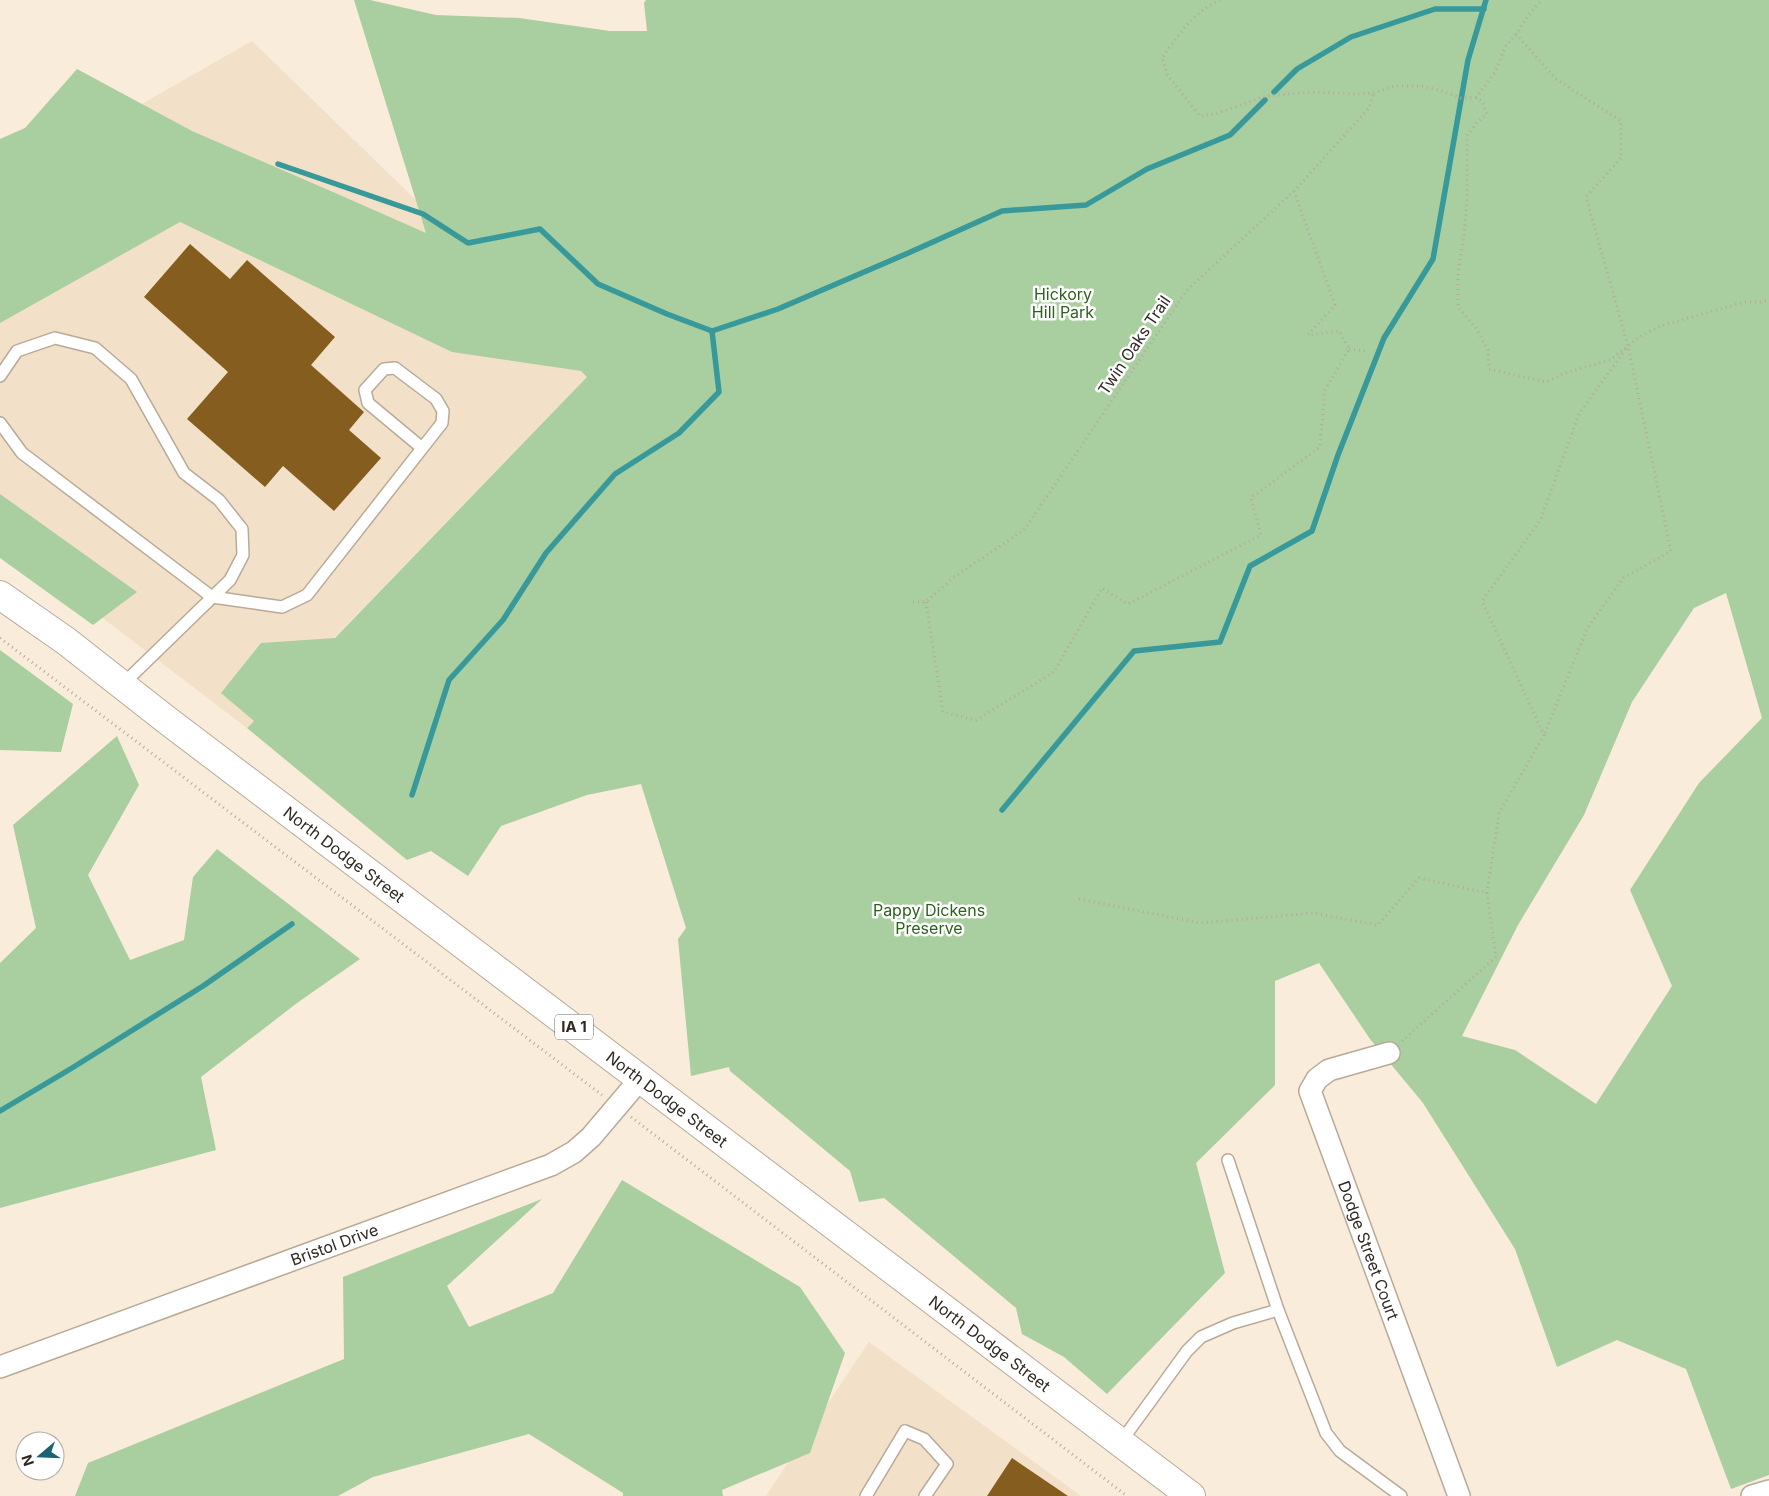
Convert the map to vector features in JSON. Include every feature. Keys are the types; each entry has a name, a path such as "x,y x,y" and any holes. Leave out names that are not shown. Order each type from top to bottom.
{"main road":[{"name":"North Dodge Street","path":"0,594 66,641 1191,1496"}],"street":[{"name":"Dodge Street Court","path":"1389,1053 1328,1070 1316,1079 1310,1091 1459,1496"},
{"name":"Bristol Drive","path":"0,1367 551,1165 574,1152 591,1137 641,1078"},
{"path":"1752,1496 1769,1491"}],"lane":[{"path":"0,376 17,351 55,338 95,348 131,379 184,473 219,500 242,529 243,555 230,580 122,685"},
{"path":"0,423 22,453 212,597 282,607 307,595 442,423 443,411 436,399 394,368 384,369 366,390 368,403 422,448"},
{"path":"1228,1160 1278,1310 1326,1434 1340,1451 1401,1496"},
{"path":"1120,1442 1187,1351 1201,1337 1233,1324 1278,1310"},
{"path":"866,1496 905,1431 924,1439 947,1464 925,1496"}],"path":[{"path":"1220,0 1207,6 1187,24 1162,58 1168,76 1200,116 1215,114 1266,96 1311,92 1374,93 1394,86 1421,86 1442,90 1461,98 1476,98 1482,101 1487,114 1477,122 1467,136 1465,226 1458,273 1458,307 1476,328 1488,350 1489,369 1546,382 1565,373 1610,360 1638,338 1660,326 1745,302 1769,300"},
{"path":"1476,98 1489,81 1505,47 1542,0"},
{"path":"1389,1053 1496,957 1487,893 1499,812 1544,735 1587,629 1623,578 1671,551 1628,346 1586,196 1621,158 1621,121 1556,79 1516,34"},
{"name":"Twin Oaks Trail","path":"926,602 954,577 1024,530 1187,290 1294,191 1369,108 1374,93"},
{"path":"1294,191 1334,305 1308,335 1339,331 1349,349"},
{"path":"1544,735 1482,601 1540,521 1579,414 1628,346"},
{"path":"1349,349 1368,351"},
{"path":"913,602 926,602 943,712 976,720 1054,672 1102,588 1128,604 1261,535 1251,498 1320,446 1325,390 1349,349"},
{"path":"0,638 1128,1496"},
{"path":"1079,899 1200,923 1313,913 1378,925 1420,878 1487,893"}],"shaded area":[{"path":"252,41 481,263 587,377 247,728 0,540 0,185"},
{"path":"869,1342 1081,1496 766,1496"}],"green space":[{"path":"354,0 370,0 436,15 519,18 610,31 647,31 644,3 646,0 1769,0 1769,1475 1731,1489 1686,1369 1617,1340 1557,1367 1515,1249 1423,1103 1370,1039 1319,963 1275,981 1275,1085 1196,1163 1225,1273 1107,1394 1064,1357 1022,1334 1016,1308 884,1198 859,1202 850,1171 730,1071 729,1067 691,1076 678,939 686,928 641,784 587,795 501,826 468,876 431,851 407,860 247,728 254,721 221,693 261,643 335,638 587,377 581,371 452,352 180,222 0,323 0,139 25,128 77,69 192,131 426,233","holes":["1726,593 1762,718 1699,783 1630,890 1672,986 1596,1104 1515,1050 1462,1036 1518,925 1584,815 1632,702 1694,608"]},
{"path":"0,494 137,592 93,625 0,558"},
{"path":"0,650 73,704 61,752 0,750"},
{"path":"117,736 139,785 88,875 130,960 184,940 193,877 217,849 360,959 297,1003 201,1077 216,1150 0,1208 0,963 36,928 13,825"},
{"path":"622,1180 800,1287 845,1353 810,1453 722,1490 723,1496 623,1496 623,1493 529,1434 373,1477 338,1496 75,1496 88,1463 344,1359 343,1277 542,1199 447,1286 469,1327 553,1293"}],"building":[{"path":"190,244 230,279 247,260 335,337 311,365 364,412 349,430 381,458 334,511 283,466 265,487 187,419 228,372 144,297"},
{"path":"1012,1458 1068,1496 987,1496"}],"waterway":[{"path":"1002,810 1134,651 1220,642 1250,566 1312,531 1338,455 1384,338 1433,259 1468,60 1486,0"},
{"path":"1274,92 1297,69 1351,37 1435,9 1484,9"},
{"path":"278,164 423,214 468,243 540,229 598,284 712,331 778,309 1002,211 1086,205 1147,169 1230,135 1265,100"},
{"path":"412,795 449,680 503,620 546,553 615,474 679,433 719,392 712,331"},
{"path":"0,1111 203,986 292,924"}],"park label":[{"name":"Hickory Hill Park","path":"1063,303"},
{"name":"Pappy Dickens Preserve","path":"929,919"}]}
